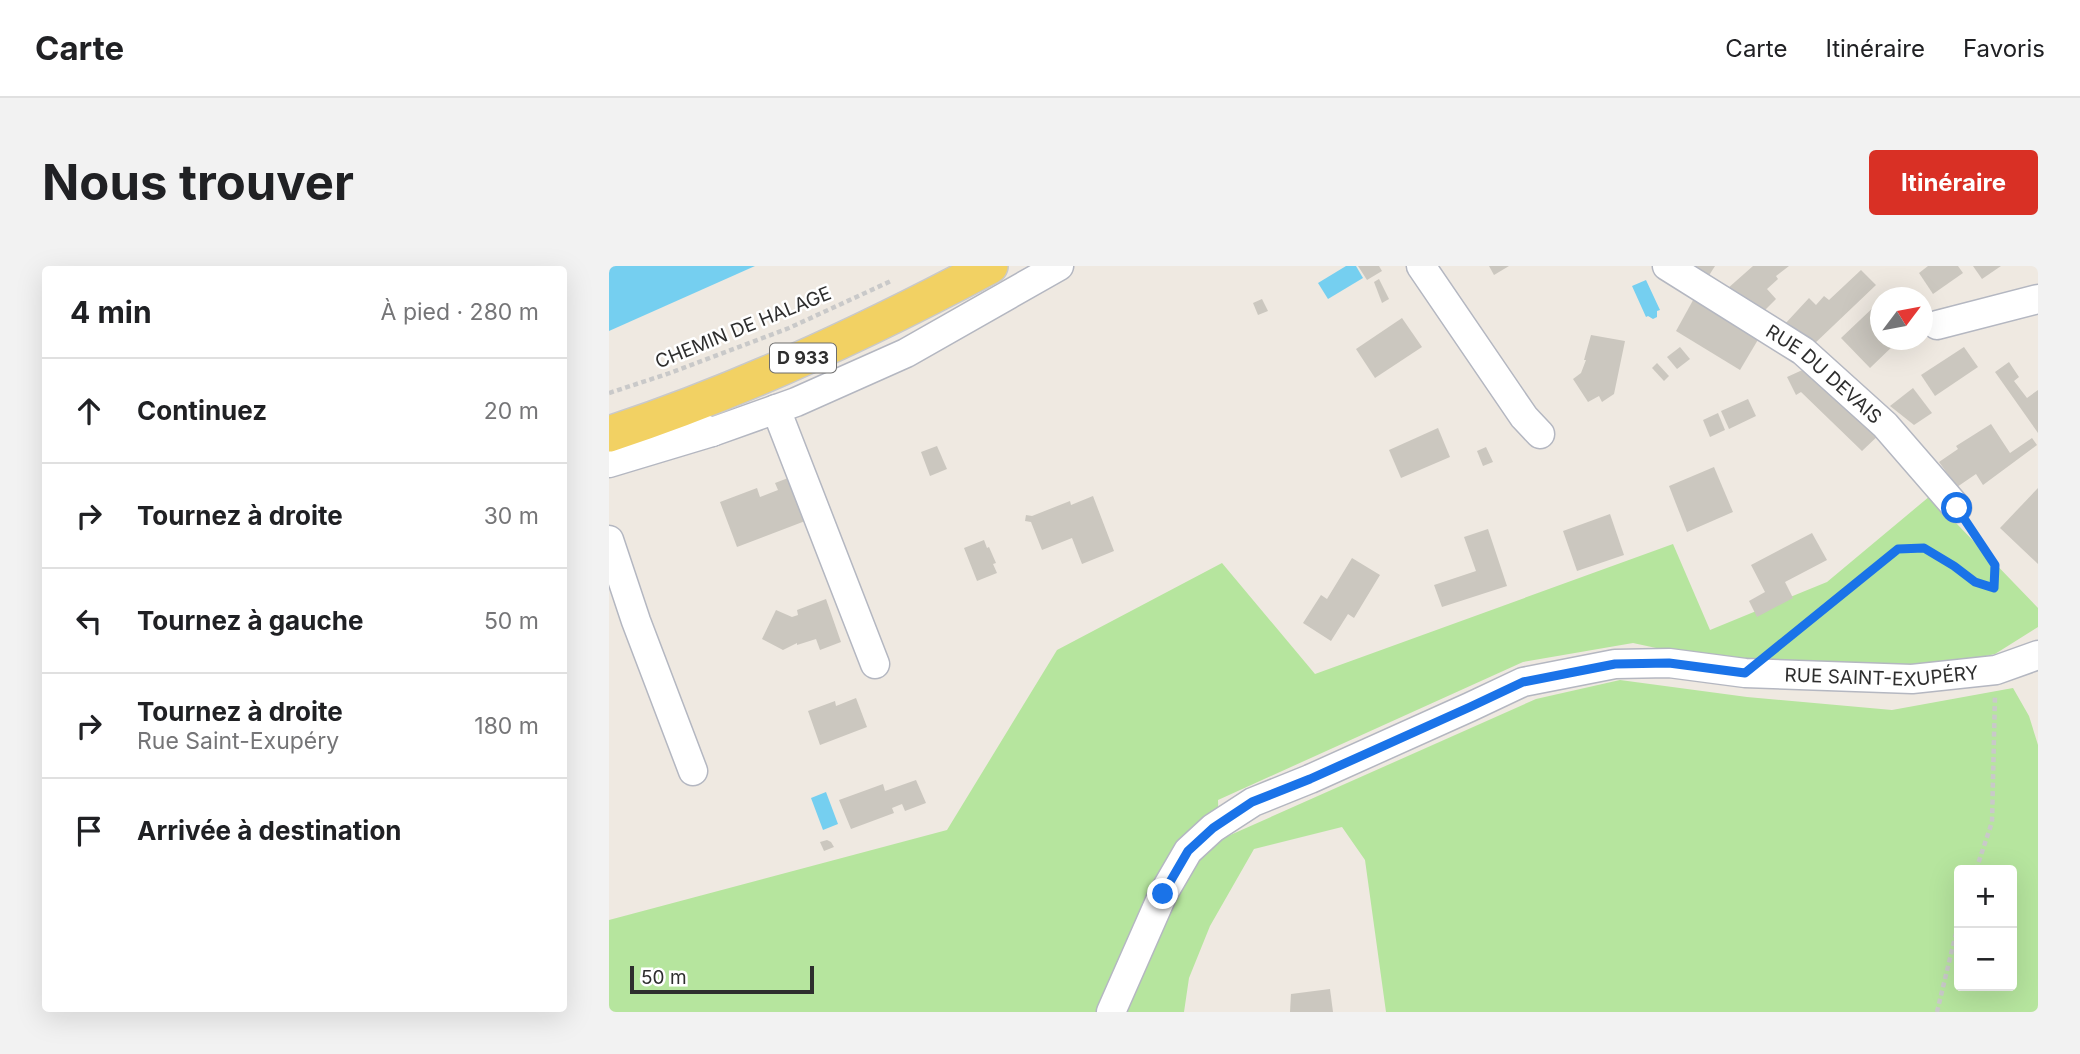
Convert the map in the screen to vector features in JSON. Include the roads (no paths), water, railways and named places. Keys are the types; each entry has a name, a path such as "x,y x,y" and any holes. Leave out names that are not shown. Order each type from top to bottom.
{"main road":[{"name":"D 933","path":"609,434 670,414 805,358 990,266"}],"street":[{"path":"609,463 712,432 776,409 906,353 1059,266"},
{"path":"1422,266 1524,417 1540,434"},
{"name":"RUE DU DEVAIS","path":"1667,266 1803,351 1885,425 1957,508"},
{"path":"1937,325 2038,299"},
{"path":"776,409 875,664"},
{"path":"670,414 712,432"},
{"path":"609,540 636,621 693,771"},
{"name":"RUE SAINT-EXUPÉRY","path":"1111,1012 1163,894 1188,851 1213,828 1252,802 1322,774 1523,682 1615,664 1669,663 1745,673 1912,679 1996,670 2038,654"}],"water":[{"path":"609,266 755,266 609,331"},
{"path":"1346,266 1356,266 1363,278 1328,299 1318,283"},
{"path":"1646,280 1660,310 1653,319 1646,317 1632,286"},
{"path":"826,792 838,824 823,830 811,798"}]}
